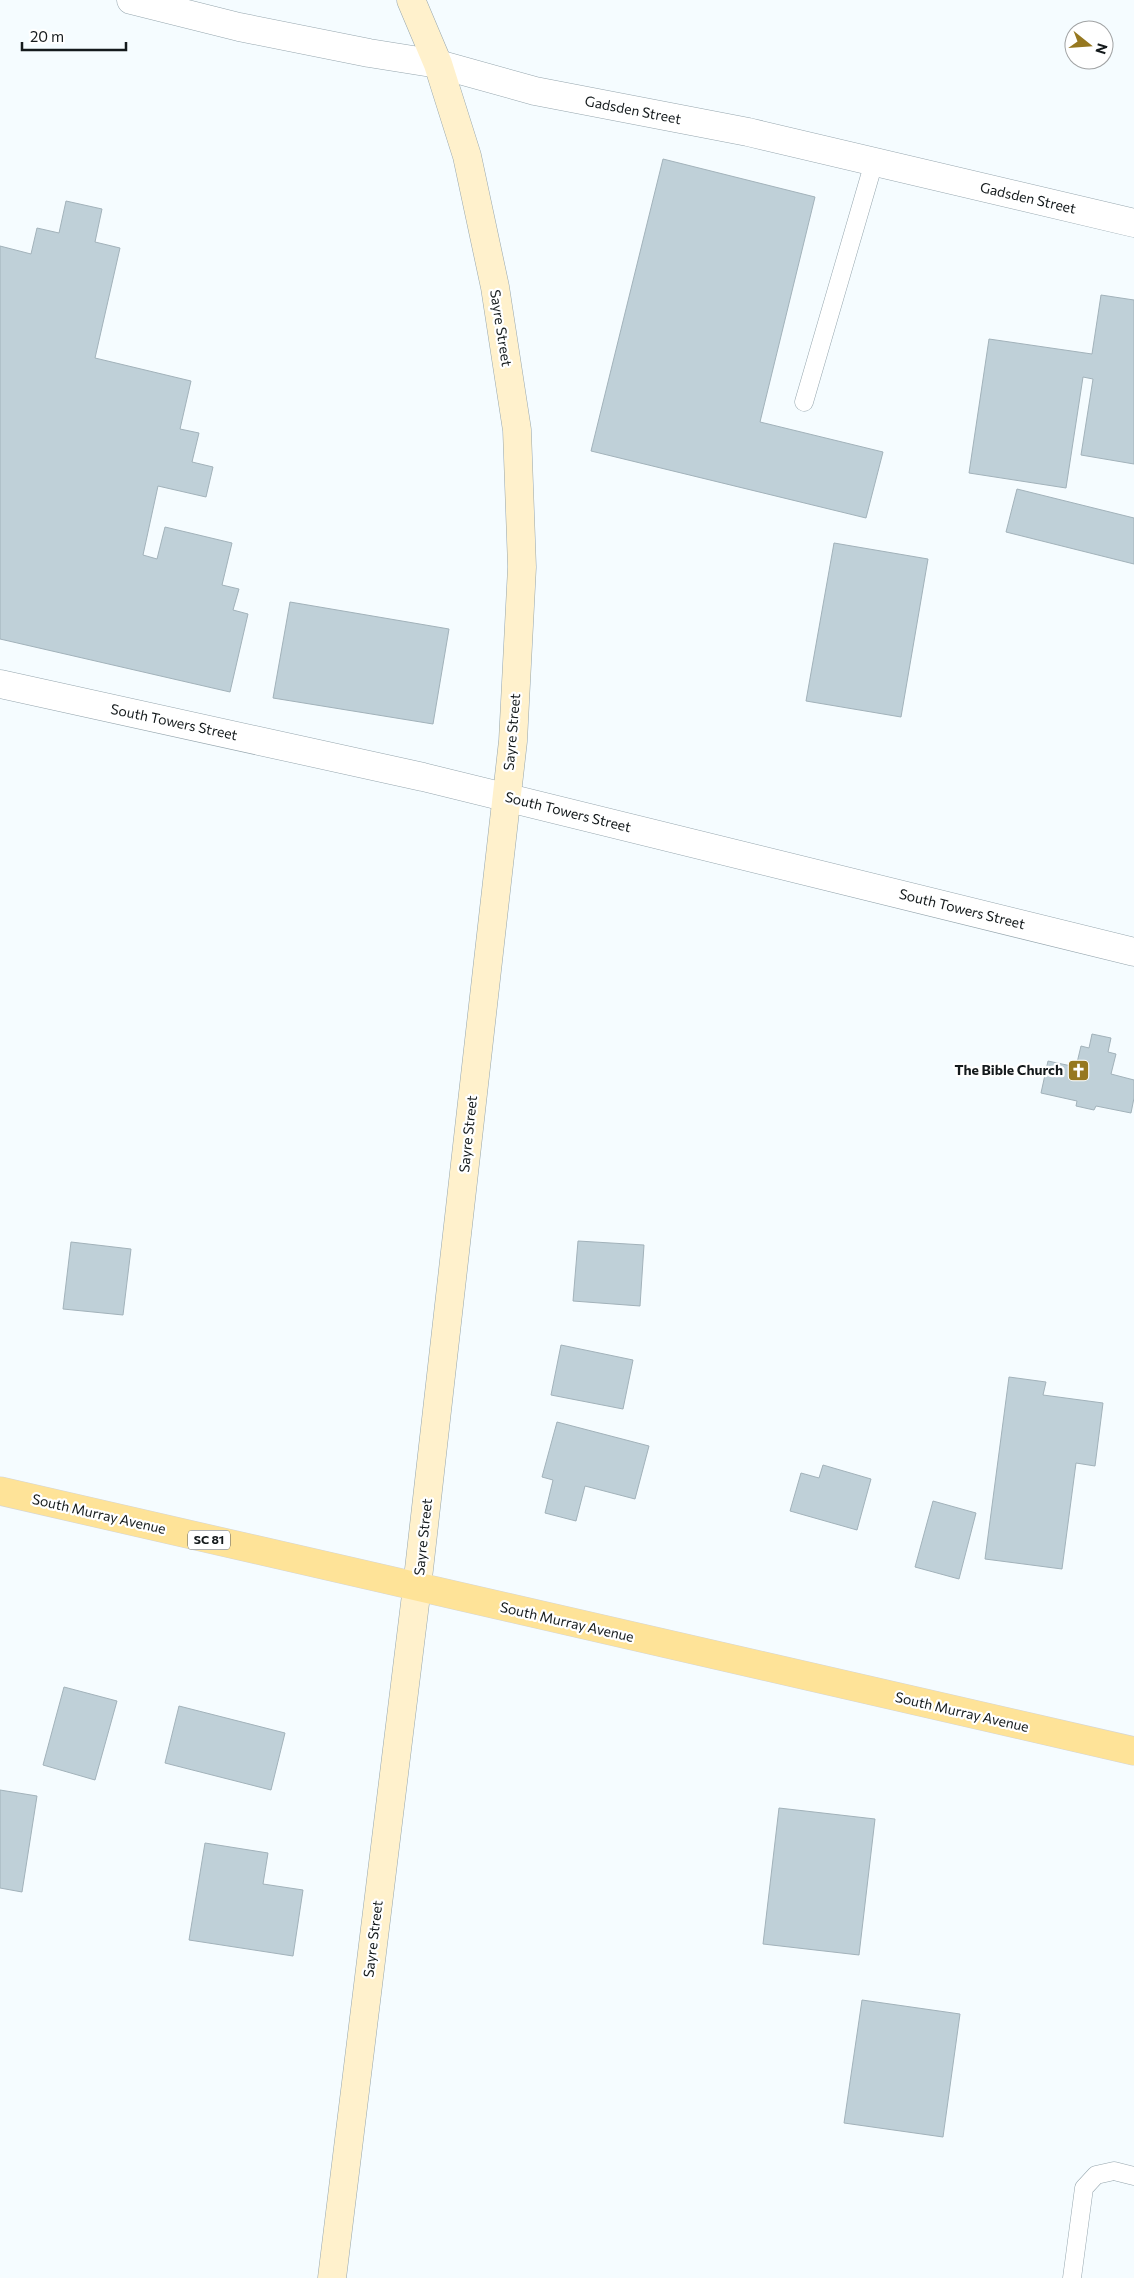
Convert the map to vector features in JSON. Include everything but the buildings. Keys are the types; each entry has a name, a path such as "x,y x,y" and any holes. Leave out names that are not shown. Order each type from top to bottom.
{"main road":[{"name":"Sayre Street","path":"332,2278 417,1587 513,741 522,567 517,430 496,287 467,156 438,64 411,0"},
{"name":"South Murray Avenue","path":"0,1492 1134,1751"}],"street":[{"name":"Gadsden Street","path":"131,0 239,27 369,53 438,64 535,91 748,132 1134,222"},
{"name":"South Towers Street","path":"0,684 423,777 1134,952"}],"lane":[{"path":"804,402 874,162"},
{"path":"1072,2278 1084,2188 1096,2174 1114,2171 1134,2176"}],"place":[{"name":"The Bible Church","path":"1079,1070"}]}
